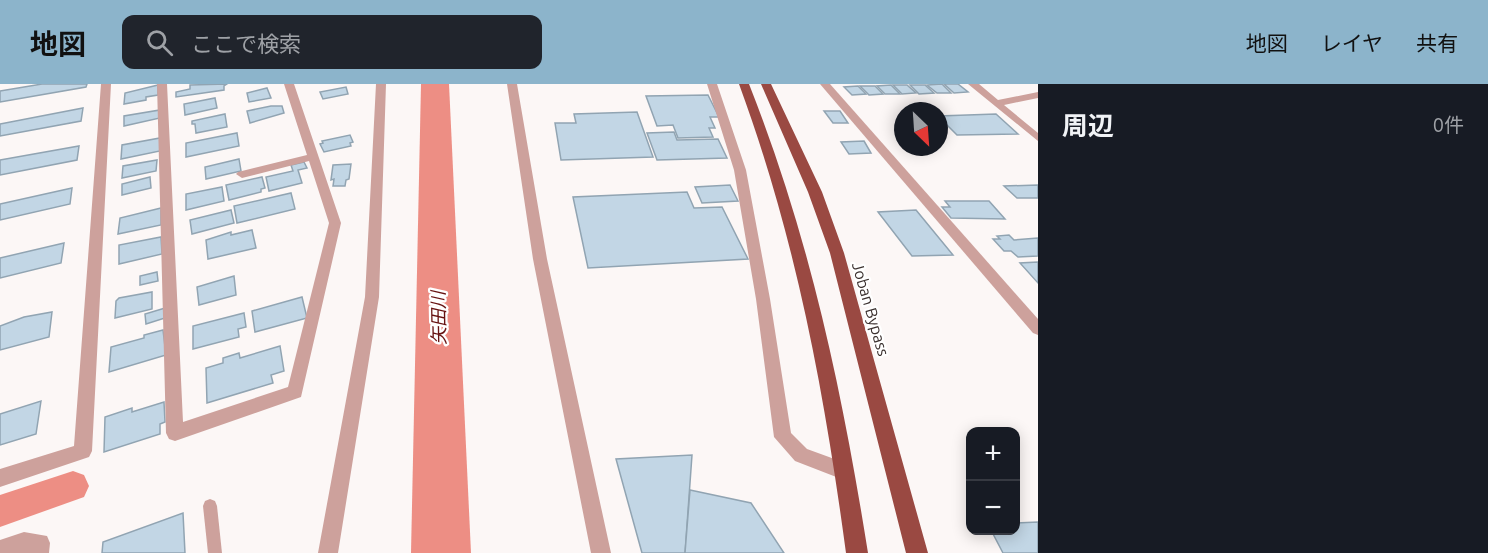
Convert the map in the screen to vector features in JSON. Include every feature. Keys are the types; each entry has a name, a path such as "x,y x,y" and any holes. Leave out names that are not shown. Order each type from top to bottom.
{"highway":[{"path":"744,84 784,188 802,253 844,471 857,553"},
{"name":"Joban Bypass","path":"766,84 815,192 837,254 917,553"}],"street":[{"path":"0,478 83,451 106,84"},
{"path":"162,84 175,433 295,392 335,223 288,84"},
{"path":"328,553 372,297 381,84"},
{"path":"512,84 540,259 601,553"},
{"path":"712,84 740,170 783,437 801,455 844,471"},
{"path":"825,84 1038,329"},
{"path":"973,84 1038,138"},
{"path":"996,103 1038,95"},
{"path":"242,174 312,157"},
{"path":"1022,309 1038,309"},
{"path":"0,550 24,542 40,543 39,553"}],"lane":[{"path":"210,506 215,553"}],"building":[{"path":"42,84 87,84 86,87 0,102 0,91"},
{"path":"227,84 224,90 176,97 176,92 190,89 190,85"},
{"path":"942,84 951,93 937,93 927,85"},
{"path":"944,84 958,84 968,92 954,93"},
{"path":"158,85 158,95 124,104 125,93"},
{"path":"891,85 900,94 885,94 877,86"},
{"path":"893,85 907,85 916,93 902,94"},
{"path":"910,85 925,85 934,93 919,94"},
{"path":"858,86 866,94 852,95 844,87"},
{"path":"860,86 875,86 883,94 869,95"},
{"path":"346,87 348,94 323,99 320,92"},
{"path":"267,88 271,98 249,102 247,93"},
{"path":"708,95 718,115 718,117 710,117 715,128 709,128 713,137 678,138 673,125 657,126 646,96"},
{"path":"215,98 217,108 185,115 184,104"},
{"path":"282,106 284,113 250,123 247,111"},
{"path":"83,108 81,121 0,136 0,124"},
{"path":"160,110 160,118 124,126 124,116"},
{"path":"824,111 840,111 848,123 833,123"},
{"path":"637,112 653,157 561,160 555,123 576,123 574,114"},
{"path":"225,114 227,127 196,133 195,124 192,124 192,121"},
{"path":"996,114 1018,134 957,135 948,126 948,116"},
{"path":"674,132 677,140 718,139 727,158 657,160 647,133"},
{"path":"237,133 239,146 186,157 186,143"},
{"path":"350,135 353,142 350,143 351,146 324,152 320,144 323,143 322,141"},
{"path":"160,138 160,151 121,159 122,145"},
{"path":"864,141 871,153 849,154 841,142"},
{"path":"79,146 77,160 0,175 0,160"},
{"path":"239,159 241,171 206,179 205,167"},
{"path":"157,160 156,171 122,178 123,166"},
{"path":"304,162 307,168 298,170 302,183 269,191 266,177 293,171 291,165"},
{"path":"351,164 349,179 346,180 345,186 333,186 334,179 331,180 333,165"},
{"path":"150,177 151,188 122,195 122,184"},
{"path":"262,177 265,188 261,189 261,192 229,200 226,185"},
{"path":"730,185 738,201 702,203 695,187"},
{"path":"1038,185 1038,198 1017,198 1004,186"},
{"path":"222,187 224,201 186,210 186,194"},
{"path":"72,188 70,204 0,220 0,204"},
{"path":"687,192 694,208 722,207 748,259 588,268 573,197"},
{"path":"291,193 295,209 237,223 234,206"},
{"path":"945,201 989,201 1005,219 951,218 942,207 950,207"},
{"path":"161,208 161,225 118,234 120,218"},
{"path":"231,210 234,223 192,234 190,220"},
{"path":"916,210 953,255 912,256 878,212"},
{"path":"252,230 256,248 208,259 206,240 231,232 231,235"},
{"path":"1009,235 1014,240 1038,238 1038,256 1018,257 1011,251 1004,251 993,239 1000,239 997,236"},
{"path":"161,237 162,254 119,264 119,245"},
{"path":"64,243 61,263 0,278 0,258"},
{"path":"1038,262 1038,283 1020,263"},
{"path":"157,272 158,281 140,285 140,276"},
{"path":"234,276 236,295 199,305 197,287"},
{"path":"152,292 152,309 115,318 116,301 119,298"},
{"path":"302,297 307,318 255,332 252,311"},
{"path":"165,308 165,318 146,324 145,314"},
{"path":"52,312 49,337 0,350 0,326 24,317"},
{"path":"244,313 246,327 238,329 239,337 193,349 193,326"},
{"path":"163,330 166,355 109,372 111,347"},
{"path":"280,346 284,371 271,375 273,383 207,403 206,368 223,363 223,358 239,353 240,358"},
{"path":"41,401 36,434 0,445 0,414"},
{"path":"164,402 165,422 160,424 160,434 104,452 105,417 132,408 132,412"},
{"path":"692,455 685,553 642,553 616,459"},
{"path":"690,490 751,503 784,553 685,553"},
{"path":"183,513 185,553 102,553 103,542"},
{"path":"1038,522 1038,553 1003,553 994,535 1020,535 1020,523"}],"waterway":[{"name":"矢田川","path":"435,84 441,553"},
{"path":"0,511 73,486"}]}
